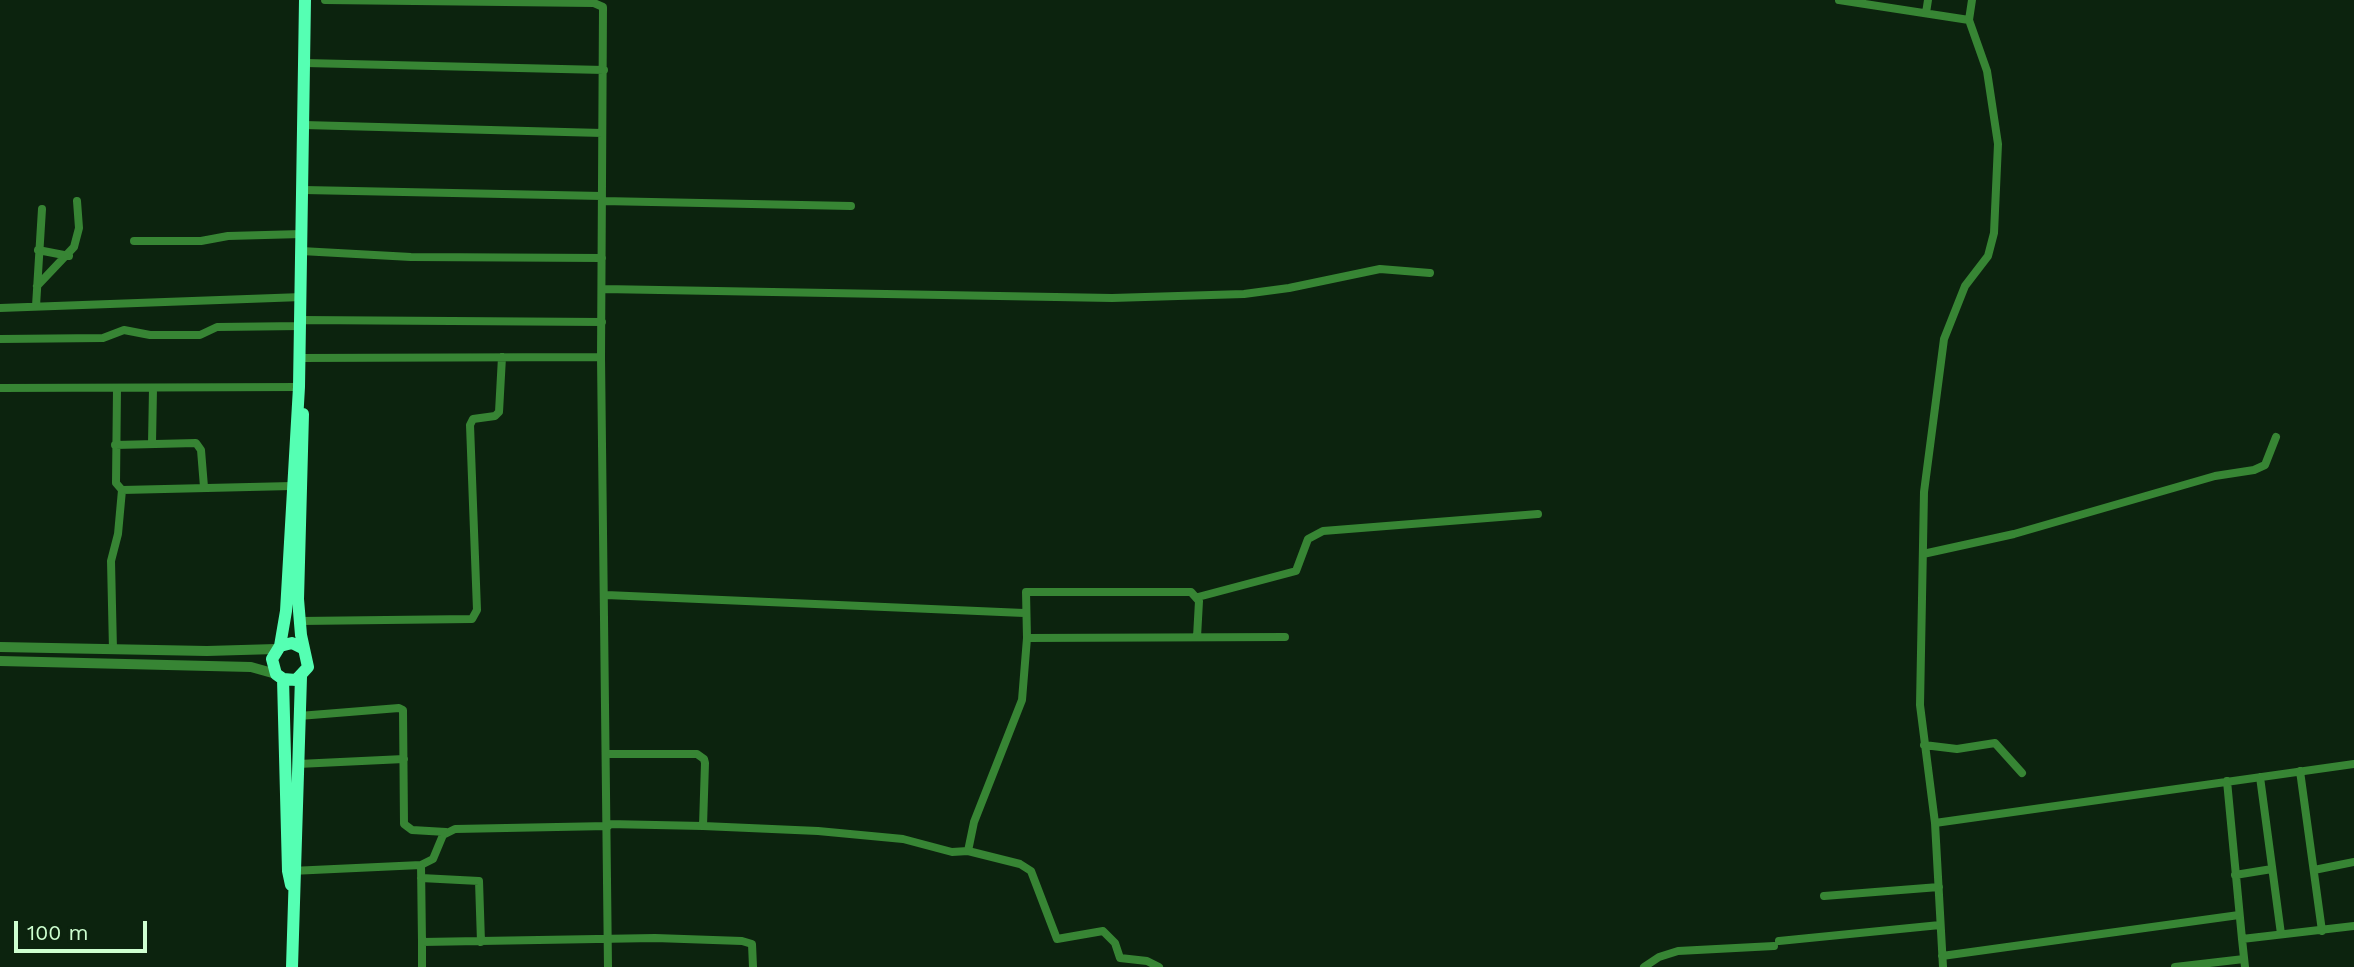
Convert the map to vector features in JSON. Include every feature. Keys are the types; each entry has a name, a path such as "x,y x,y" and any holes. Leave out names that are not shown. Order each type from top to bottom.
{"main road":[{"path":"293,871 279,676 272,664 286,611 299,387 305,0"},
{"path":"292,967 301,677 308,667 300,621 303,429 299,387"},
{"path":"278,648 292,643 304,649"},
{"path":"279,676 301,677"}],"street":[{"path":"326,0 600,4 604,7 601,357 606,595 608,967"},
{"path":"1839,0 1880,3 1969,20"},
{"path":"1926,13 1928,0"},
{"path":"1943,967 1935,823 1920,705 1923,554 1928,451 1944,339 1965,286 1988,256 1995,222 1999,177 1993,97 1969,20 1972,0"},
{"path":"305,63 604,70"},
{"path":"304,125 602,133"},
{"path":"304,190 851,206"},
{"path":"37,286 69,256 79,228 77,201"},
{"path":"36,306 41,209"},
{"path":"134,241 201,242 228,236 302,234"},
{"path":"38,250 69,256"},
{"path":"302,251 411,257 602,258"},
{"path":"603,289 1112,298 1244,294 1289,288 1380,269 1430,272"},
{"path":"0,307 302,297"},
{"path":"0,339 103,338 124,330 150,335 200,335 217,327 301,323 602,322"},
{"path":"300,358 601,357"},
{"path":"300,621 472,619 477,610 470,425 473,419 495,416 499,412 502,358"},
{"path":"0,388 60,386 83,390 299,387"},
{"path":"113,650 111,561 118,534 122,490 116,483 114,445 117,389"},
{"path":"152,443 153,389"},
{"path":"1923,554 2014,534 2215,476 2254,470 2265,465 2276,437"},
{"path":"114,445 197,443 201,450 204,487"},
{"path":"122,490 292,486"},
{"path":"1198,597 1296,571 1308,539 1323,531 1538,514"},
{"path":"968,851 974,822 1022,699 1027,638 1024,613 1026,592 1191,592 1198,597"},
{"path":"606,595 1024,613"},
{"path":"1198,597 1198,637"},
{"path":"1027,638 1285,638"},
{"path":"0,646 113,650 278,648"},
{"path":"0,661 251,667 279,676"},
{"path":"299,716 399,708 404,712 404,824 412,830 446,832 608,825 703,826 818,831 903,839 952,852 968,851 1016,863 1031,871 1057,939 1103,932 1115,943 1120,958 1147,961 1159,967"},
{"path":"1924,745 1957,749 1995,743 2022,773"},
{"path":"606,754 702,757 703,826"},
{"path":"298,764 404,759"},
{"path":"1935,823 2354,764"},
{"path":"2300,771 2322,931"},
{"path":"2260,777 2281,934"},
{"path":"2175,967 2245,963 2227,781"},
{"path":"293,871 421,865 433,859 446,832"},
{"path":"2314,870 2354,862"},
{"path":"421,865 422,967"},
{"path":"2235,875 2272,869"},
{"path":"421,878 479,881 481,942"},
{"path":"1824,897 1939,887"},
{"path":"1942,956 2239,915"},
{"path":"1644,967 1659,957 1678,951 1940,925"},
{"path":"2242,939 2354,926"},
{"path":"422,942 702,938 752,944 753,967"}]}
